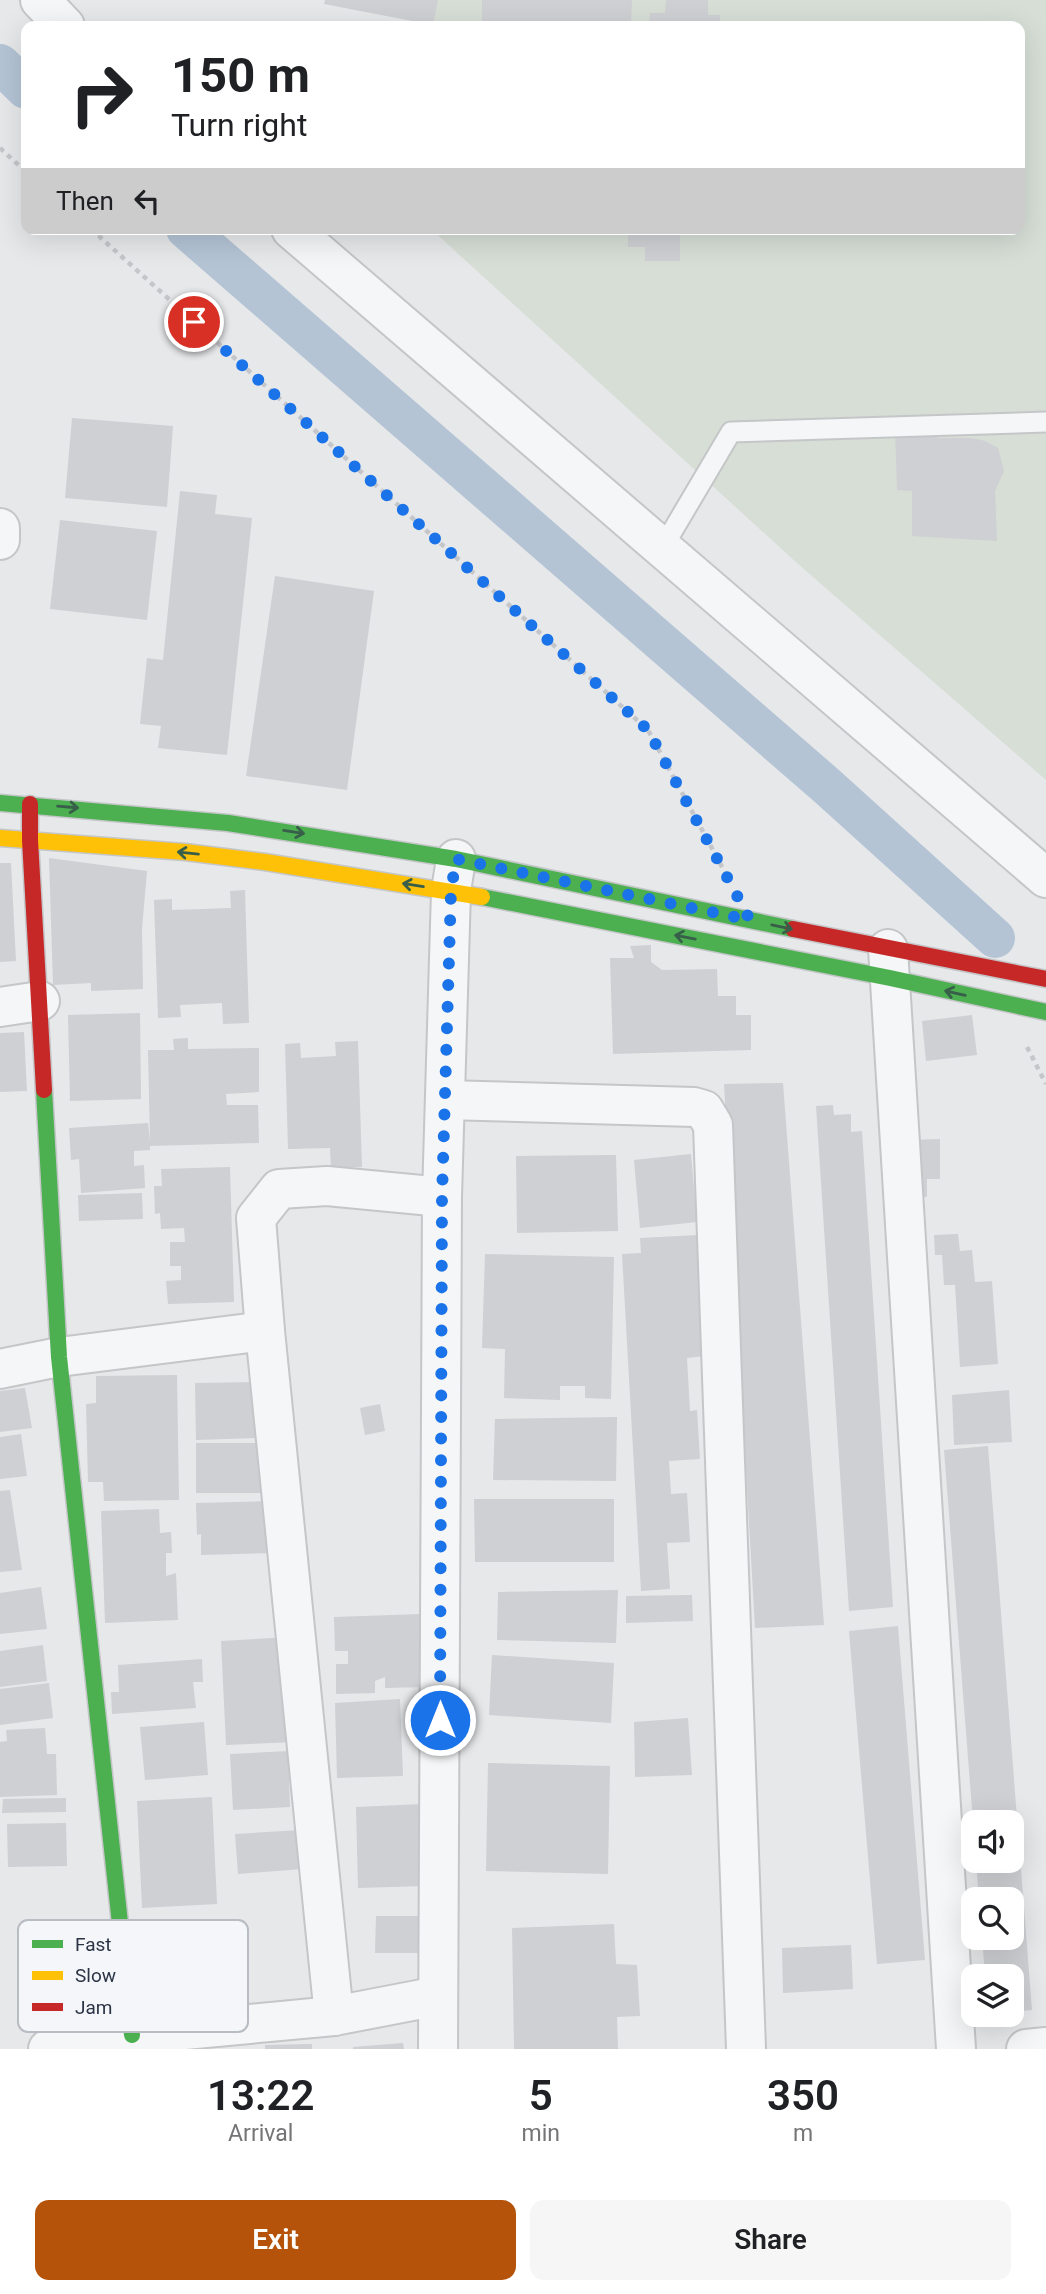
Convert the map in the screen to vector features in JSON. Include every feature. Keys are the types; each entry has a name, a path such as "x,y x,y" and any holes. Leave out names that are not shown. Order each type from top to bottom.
{"street":[{"path":"40,0 60,21"},
{"path":"298,235 1046,878"},
{"path":"0,528 0,540"},
{"path":"0,803 228,823 454,875 1001,987 1046,1012"},
{"path":"30,804 59,1357 120,1920"},
{"path":"0,838 454,875 750,920 889,963 1001,987 1046,979"},
{"path":"438,2049 442,1197 454,875"},
{"path":"889,963 956,2049"},
{"path":"0,1007 40,1001"},
{"path":"445,1100 694,1107 704,1110 713,1125 746,2049"},
{"path":"334,2015 256,1218 279,1189 327,1186 442,1197"},
{"path":"0,1369 59,1357 265,1331"},
{"path":"48,2049 132,2035 241,2036 438,1996"},
{"path":"1026,2049 1046,2047"}],"lane":[{"path":"663,547 731,432 1046,422"}],"path":[{"path":"0,148 21,167"},
{"path":"97,235 648,730 750,920"}],"shaded area":[{"path":"428,0 1046,0 1046,780 797,563 438,235 1025,235 1025,21 423,21"}],"building":[{"path":"325,0 438,0 434,21 412,21 324,4"},
{"path":"482,0 632,0 631,21 482,21"},
{"path":"666,0 708,0 708,15 720,15 720,21 649,21 650,13 665,13"},
{"path":"628,235 680,235 680,261 645,261 645,247 628,247"},
{"path":"72,418 173,426 167,507 65,498"},
{"path":"895,429 938,430 938,438 972,438 998,448 1004,471 995,491 997,541 912,536 912,491 897,490"},
{"path":"180,491 217,495 215,514 252,518 227,755 158,748 161,726 140,724 147,658 163,660"},
{"path":"60,520 157,531 147,620 50,609"},
{"path":"275,576 374,591 347,790 246,776"},
{"path":"49,858 147,871 142,929 143,989 91,991 91,983 53,985"},
{"path":"0,863 11,863 16,961 0,962"},
{"path":"245,890 249,1023 223,1024 222,1003 180,1005 181,1017 158,1018 154,900 172,899 172,910 231,908 230,891"},
{"path":"651,945 651,962 662,970 717,969 718,996 736,996 736,1015 751,1015 751,1050 613,1054 610,958 634,958 630,946"},
{"path":"140,1013 141,1099 70,1101 68,1015"},
{"path":"972,1015 977,1055 926,1061 922,1021"},
{"path":"24,1032 27,1091 0,1092 0,1033"},
{"path":"188,1038 188,1049 259,1048 259,1092 226,1094 227,1105 258,1105 259,1143 150,1146 150,1150 134,1151 134,1166 144,1165 145,1188 81,1193 79,1159 71,1160 69,1128 148,1123 150,1141 148,1050 174,1050 173,1039"},
{"path":"358,1041 362,1167 331,1168 330,1148 288,1149 285,1044 300,1043 301,1058 336,1056 335,1042"},
{"path":"783,1083 824,1625 755,1628 724,1084"},
{"path":"833,1105 834,1115 851,1114 851,1132 862,1131 893,1607 849,1611 816,1106"},
{"path":"940,1139 940,1179 927,1179 927,1197 909,1198 908,1140"},
{"path":"691,1154 697,1222 640,1228 634,1160"},
{"path":"616,1155 618,1231 517,1233 516,1156"},
{"path":"230,1167 234,1302 168,1304 166,1281 181,1280 181,1266 170,1266 170,1242 185,1242 184,1228 161,1229 160,1213 155,1214 154,1186 162,1186 161,1169"},
{"path":"142,1193 143,1219 79,1221 78,1195"},
{"path":"958,1234 960,1251 972,1250 975,1282 992,1281 998,1364 960,1367 955,1285 944,1285 942,1255 935,1255 934,1235"},
{"path":"698,1235 705,1356 687,1358 690,1411 697,1410 700,1459 669,1461 671,1494 687,1493 690,1542 667,1543 670,1589 641,1591 622,1254 641,1253 640,1238"},
{"path":"485,1254 614,1257 611,1399 585,1398 585,1386 560,1386 560,1400 504,1398 505,1349 482,1348"},
{"path":"177,1375 179,1500 104,1501 103,1482 88,1482 86,1404 96,1403 96,1376"},
{"path":"256,1382 257,1438 196,1440 195,1383"},
{"path":"25,1388 32,1428 0,1432 0,1391"},
{"path":"1009,1390 1012,1442 954,1445 952,1395"},
{"path":"380,1404 385,1431 365,1435 360,1408"},
{"path":"617,1417 616,1481 493,1480 495,1419"},
{"path":"21,1434 27,1476 0,1479 0,1437"},
{"path":"196,1443 260,1443 261,1493 196,1493"},
{"path":"988,1446 1016,1810 972,1810 944,1450"},
{"path":"10,1490 22,1570 0,1572 0,1491"},
{"path":"474,1499 614,1499 614,1562 475,1562"},
{"path":"270,1501 271,1553 201,1555 196,1503"},
{"path":"159,1509 160,1533 171,1532 172,1553 166,1553 166,1576 176,1573 178,1620 105,1623 101,1511"},
{"path":"41,1587 47,1629 0,1634 0,1593"},
{"path":"618,1590 616,1643 497,1640 498,1592"},
{"path":"692,1595 693,1621 626,1623 626,1596"},
{"path":"421,1614 426,1687 385,1688 385,1677 375,1681 375,1693 336,1694 336,1664 348,1664 348,1651 335,1651 334,1617"},
{"path":"898,1626 925,1960 877,1964 849,1631"},
{"path":"290,1637 296,1742 226,1745 221,1641"},
{"path":"43,1645 47,1681 0,1687 0,1651"},
{"path":"492,1655 614,1663 611,1723 489,1715"},
{"path":"202,1659 203,1682 193,1682 196,1708 112,1714 111,1692 119,1692 118,1665"},
{"path":"49,1683 53,1718 0,1725 0,1689"},
{"path":"400,1699 403,1776 337,1778 335,1703"},
{"path":"688,1718 692,1775 635,1777 634,1722"},
{"path":"204,1722 208,1775 145,1780 140,1727"},
{"path":"45,1728 47,1754 56,1754 57,1795 0,1797 0,1742 7,1741 6,1730"},
{"path":"288,1751 290,1807 233,1810 230,1754"},
{"path":"488,1763 610,1766 608,1874 486,1871"},
{"path":"212,1797 217,1904 142,1908 137,1801"},
{"path":"66,1798 66,1812 2,1813 3,1799"},
{"path":"422,1804 425,1886 358,1888 356,1807"},
{"path":"66,1823 67,1866 8,1867 7,1824"},
{"path":"300,1830 303,1869 238,1874 235,1834"},
{"path":"977,1873 1021,1873 1022,1887 978,1887"},
{"path":"1024,1907 1032,2010 1024,2011 1024,1964 984,1964 983,1950 1024,1950"},
{"path":"376,1916 430,1916 430,1953 375,1953"},
{"path":"614,1924 616,1964 637,1965 640,2016 617,2017 618,2049 514,2049 512,1928"},
{"path":"851,1945 853,1989 783,1993 782,1948"},
{"path":"403,2043 404,2049 353,2049 353,2047"},
{"path":"312,2044 312,2049 265,2049 265,2045"}],"waterway":[{"path":"0,64 21,84"},
{"path":"193,235 828,787 995,938"}],"traffic: fast":[{"path":"0,803 228,823 456,859 793,929"},
{"path":"482,897 890,978 1046,1012"},
{"path":"44,1090 59,1357 120,1920"}],"traffic: slow":[{"path":"0,838 185,852 482,897"}],"traffic: jam":[{"path":"30,804 44,1090"},
{"path":"793,929 1046,979"}],"route":[{"path":"194,322 648,730 750,920 456,859 451,891 442,1197 440,1720"}]}
